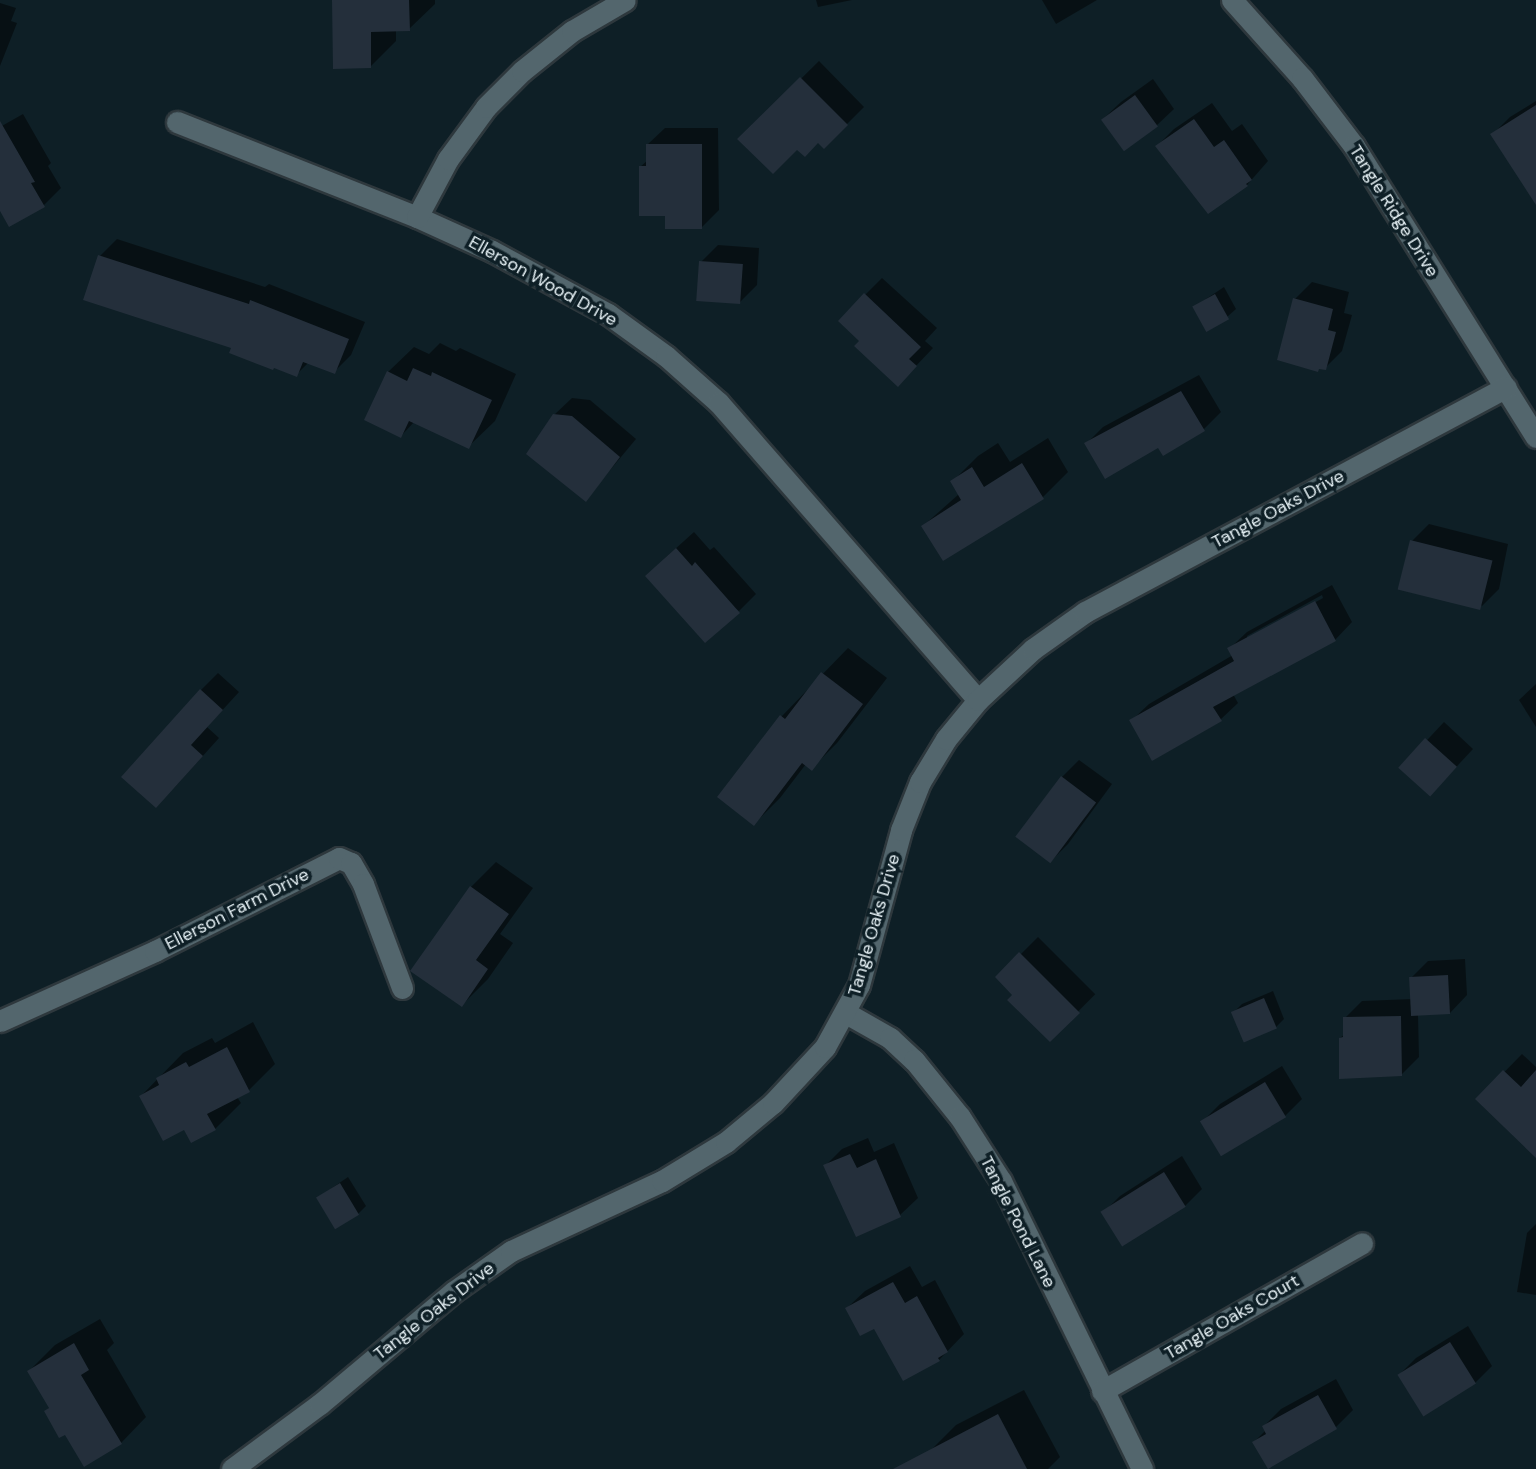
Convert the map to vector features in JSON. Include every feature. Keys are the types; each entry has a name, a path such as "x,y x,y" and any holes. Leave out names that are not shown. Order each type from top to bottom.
{"street":[{"path":"417,217 448,159 486,107 522,71 572,31 625,0"},
{"name":"Tangle Ridge Drive","path":"1232,0 1302,78 1354,146 1536,437"},
{"name":"Ellerson Wood Drive","path":"177,122 417,217 492,251 608,314 666,356 719,403 978,700"},
{"name":"Tangle Oaks Drive","path":"232,1469 320,1404 453,1292 511,1251 662,1181 726,1142 773,1103 825,1047 859,985 901,830 920,782 946,739 978,700 1033,649 1085,612 1506,387"},
{"name":"Ellerson Farm Drive","path":"0,1021 155,951 339,858 351,863 363,884 402,988"},
{"name":"Tangle Pond Lane","path":"846,1013 890,1038 914,1060 960,1118 1001,1181 1142,1469"},
{"name":"Tangle Oaks Court","path":"1102,1391 1362,1243"}],"building":[{"path":"332,0 409,0 410,31 371,32 371,68 333,69"},
{"path":"800,77 848,125 824,149 818,143 805,157 797,150 773,174 737,139"},
{"path":"1135,95 1158,127 1124,151 1101,120"},
{"path":"1536,105 1536,205 1490,134"},
{"path":"1194,119 1214,147 1224,140 1252,180 1246,184 1248,186 1208,214 1155,146"},
{"path":"0,121 35,182 31,183 45,207 9,227 0,211"},
{"path":"646,144 702,144 702,229 665,229 665,216 639,216 639,166 646,166"},
{"path":"98,255 249,304 250,300 349,339 335,374 303,362 297,377 274,368 273,370 229,353 231,348 83,300"},
{"path":"699,261 743,264 740,304 696,301"},
{"path":"864,293 921,347 909,359 917,366 898,387 854,346 859,341 838,321"},
{"path":"1215,294 1229,319 1206,332 1192,307"},
{"path":"1293,298 1333,309 1328,330 1336,332 1326,370 1319,369 1318,372 1277,360"},
{"path":"413,368 431,376 432,372 492,400 469,449 409,421 401,438 364,420 387,371 407,381"},
{"path":"1181,391 1205,431 1163,456 1158,448 1105,479 1084,443"},
{"path":"553,414 572,416 620,457 586,502 526,454"},
{"path":"1022,463 1044,499 943,561 921,526 961,500 950,481 972,467 984,487"},
{"path":"1410,540 1492,561 1480,610 1398,589"},
{"path":"676,548 692,566 695,562 740,613 705,643 645,576"},
{"path":"1315,601 1336,641 1213,707 1222,721 1152,761 1129,720 1234,661 1227,648"},
{"path":"821,672 863,704 812,771 802,763 754,826 717,797 780,715 785,719"},
{"path":"200,689 223,710 191,745 203,756 156,808 121,777"},
{"path":"1425,738 1457,767 1430,796 1398,768"},
{"path":"1061,776 1096,802 1050,863 1015,837"},
{"path":"470,886 509,914 476,960 488,969 462,1007 410,971"},
{"path":"1019,952 1080,1013 1050,1042 1007,1000 1012,995 995,977"},
{"path":"1448,975 1450,1014 1411,1016 1409,977"},
{"path":"1264,998 1277,1028 1244,1042 1231,1012"},
{"path":"1401,1016 1402,1076 1339,1079 1339,1038 1343,1037 1343,1017"},
{"path":"227,1047 250,1092 207,1114 216,1130 191,1143 184,1130 163,1141 139,1096 159,1085 156,1078 186,1062 189,1067"},
{"path":"1503,1070 1521,1087 1536,1070 1536,1158 1475,1099"},
{"path":"1265,1082 1286,1117 1221,1156 1200,1121"},
{"path":"850,1154 857,1168 876,1159 901,1217 856,1237 823,1165"},
{"path":"1164,1172 1186,1207 1122,1247 1100,1212"},
{"path":"340,1183 359,1215 335,1229 316,1197"},
{"path":"893,1282 905,1303 917,1296 948,1352 938,1358 940,1361 903,1381 874,1329 860,1336 845,1308"},
{"path":"1450,1342 1476,1384 1423,1416 1397,1375"},
{"path":"74,1343 89,1370 81,1375 122,1444 84,1467 65,1435 59,1438 44,1411 49,1408 27,1371"},
{"path":"1318,1395 1337,1429 1268,1469 1252,1442 1266,1434 1262,1426"},
{"path":"998,1414 1027,1469 893,1469"}]}
